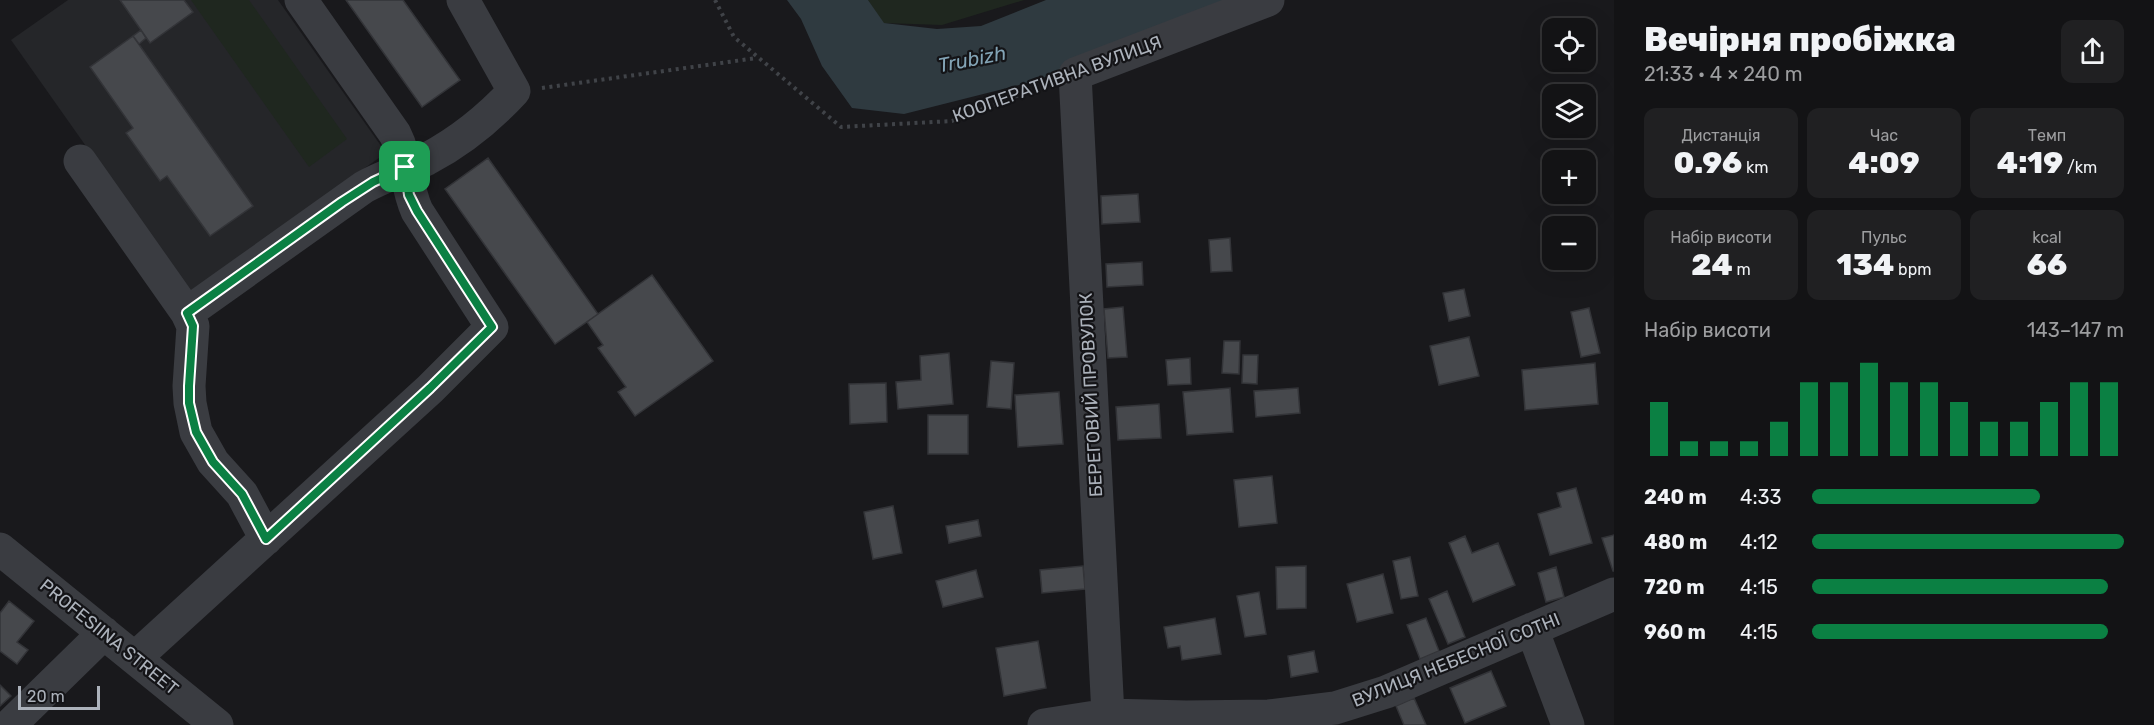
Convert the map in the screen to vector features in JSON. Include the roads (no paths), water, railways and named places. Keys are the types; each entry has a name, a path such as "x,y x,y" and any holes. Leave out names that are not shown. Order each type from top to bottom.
{"street":[{"path":"135,658 430,388 492,327 417,211 409,195 401,146 395,134 300,0"},
{"path":"187,313 373,182 426,159 446,147 483,120 514,91 463,0"},
{"name":"КООПЕРАТИВНА ВУЛИЦЯ","path":"1075,74 1268,0"},
{"name":"БЕРЕГОВИЙ ПРОВУЛОК","path":"1075,74 1108,715"},
{"path":"80,161 187,313 193,326 189,403 196,432 213,462 242,494 266,539"},
{"name":"PROFESIINA STREET","path":"0,549 217,725"},
{"name":"ВУЛИЦЯ НЕБЕСНОЇ СОТНІ","path":"1044,725 1108,715 1186,721 1269,716 1335,708 1386,692 1614,594"},
{"path":"1532,629 1568,725"},
{"path":"10,725 104,633"}],"water":[{"name":"Trubizh","path":"787,0 868,0 884,23 937,29 981,26 1046,0 1240,0 1035,81 904,114 852,108 822,66 801,19"}]}
